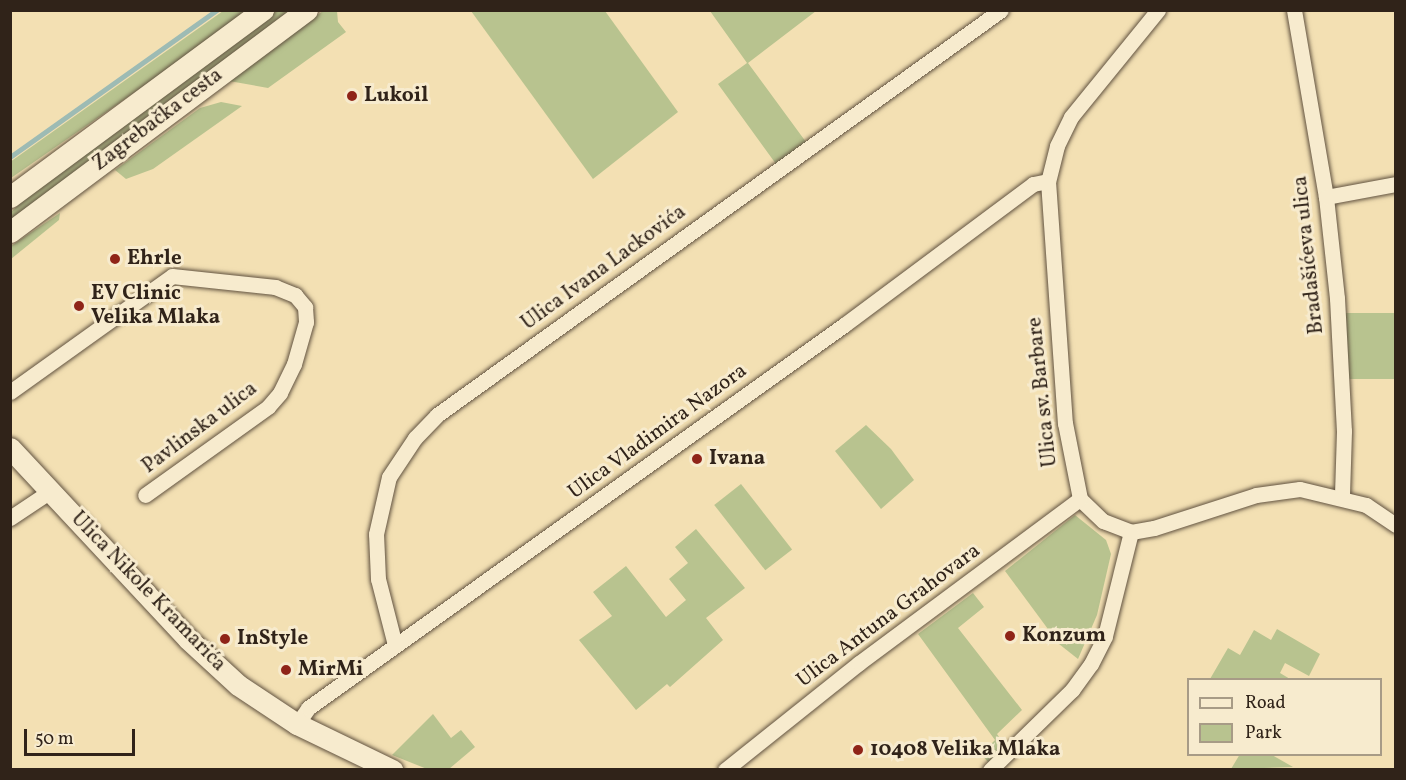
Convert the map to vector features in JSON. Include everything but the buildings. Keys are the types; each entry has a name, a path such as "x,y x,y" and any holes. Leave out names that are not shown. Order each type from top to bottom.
{"main road":[{"name":"Zagrebačka cesta","path":"10,197 263,10"},
{"name":"Zagrebačka cesta","path":"10,232 307,10"},
{"name":"Ulica Nikole Kramarića","path":"10,448 52,490 188,639 238,685 297,724 392,770"}],"street":[{"name":"Ulica Ivana Lackovića","path":"395,645 378,579 376,534 389,477 415,438 437,415 1001,10"},
{"name":"Ulica sv. Barbare","path":"1080,499 1065,423 1048,181 1058,146 1071,117 1158,10"},
{"name":"Bradašićeva ulica","path":"1294,10 1326,197 1341,369 1342,496"},
{"name":"Ulica Vladimira Nazora","path":"297,724 308,708 395,645 844,325 1033,184 1048,181"},
{"path":"1326,197 1395,184"},
{"name":"Pavlinska ulica","path":"10,392 172,276 274,287 295,295 305,307 306,322 294,364 280,393 268,407 145,495"},
{"path":"10,518 52,490"},
{"path":"1080,499 1102,521 1131,532 1154,528 1227,503 1279,491 1311,490 1342,496 1366,505 1395,525"},
{"name":"Ulica Antuna Grahovara","path":"725,770 859,663 1080,499"},
{"path":"990,770 1072,690 1091,664 1111,614 1131,532"}],"green space":[{"path":"223,11 252,11 11,178 10,162"},
{"path":"276,11 293,11 11,221 11,212 36,188"},
{"path":"323,11 337,11 338,22 346,32 268,88 229,81 229,77"},
{"path":"471,11 605,11 678,112 593,179"},
{"path":"710,11 816,11 748,63 806,142 776,164 718,84 747,63"},
{"path":"221,102 242,106 153,169 126,179 115,170 200,108"},
{"path":"60,213 59,220 11,259 11,246"},
{"path":"1345,313 1395,313 1395,379 1345,379"},
{"path":"866,425 891,449 914,480 881,509 835,451"},
{"path":"741,484 792,549 765,570 714,505"},
{"path":"1075,515 1106,540 1111,554 1097,615 1078,659 1059,644 1005,571"},
{"path":"696,529 745,588 706,618 723,640 670,687 667,684 636,710 579,640 612,616 593,592 626,566 666,617 686,600 669,579 688,563 675,547"},
{"path":"973,593 984,607 958,628 1022,710 997,734 1006,747 988,762 981,754 995,740 918,634"},
{"path":"1277,629 1320,654 1309,676 1285,663 1280,673 1288,678 1211,678 1228,648 1240,655 1254,630 1271,640"},
{"path":"433,714 451,738 461,730 475,747 449,769 427,769 392,755"},
{"path":"1239,756 1274,756 1293,767 1231,769"}],"waterway":[{"path":"10,157 217,10"}],"place":[{"name":"Lukoil","path":"352,96"},
{"name":"Ehrle","path":"115,259"},
{"name":"EV Clinic Velika Mlaka","path":"79,306"},
{"name":"Ivana","path":"697,459"},
{"name":"Konzum","path":"1010,636"},
{"name":"InStyle","path":"225,639"},
{"name":"MirMi","path":"286,670"},
{"name":"10408 Velika Mlaka","path":"858,750"}]}
